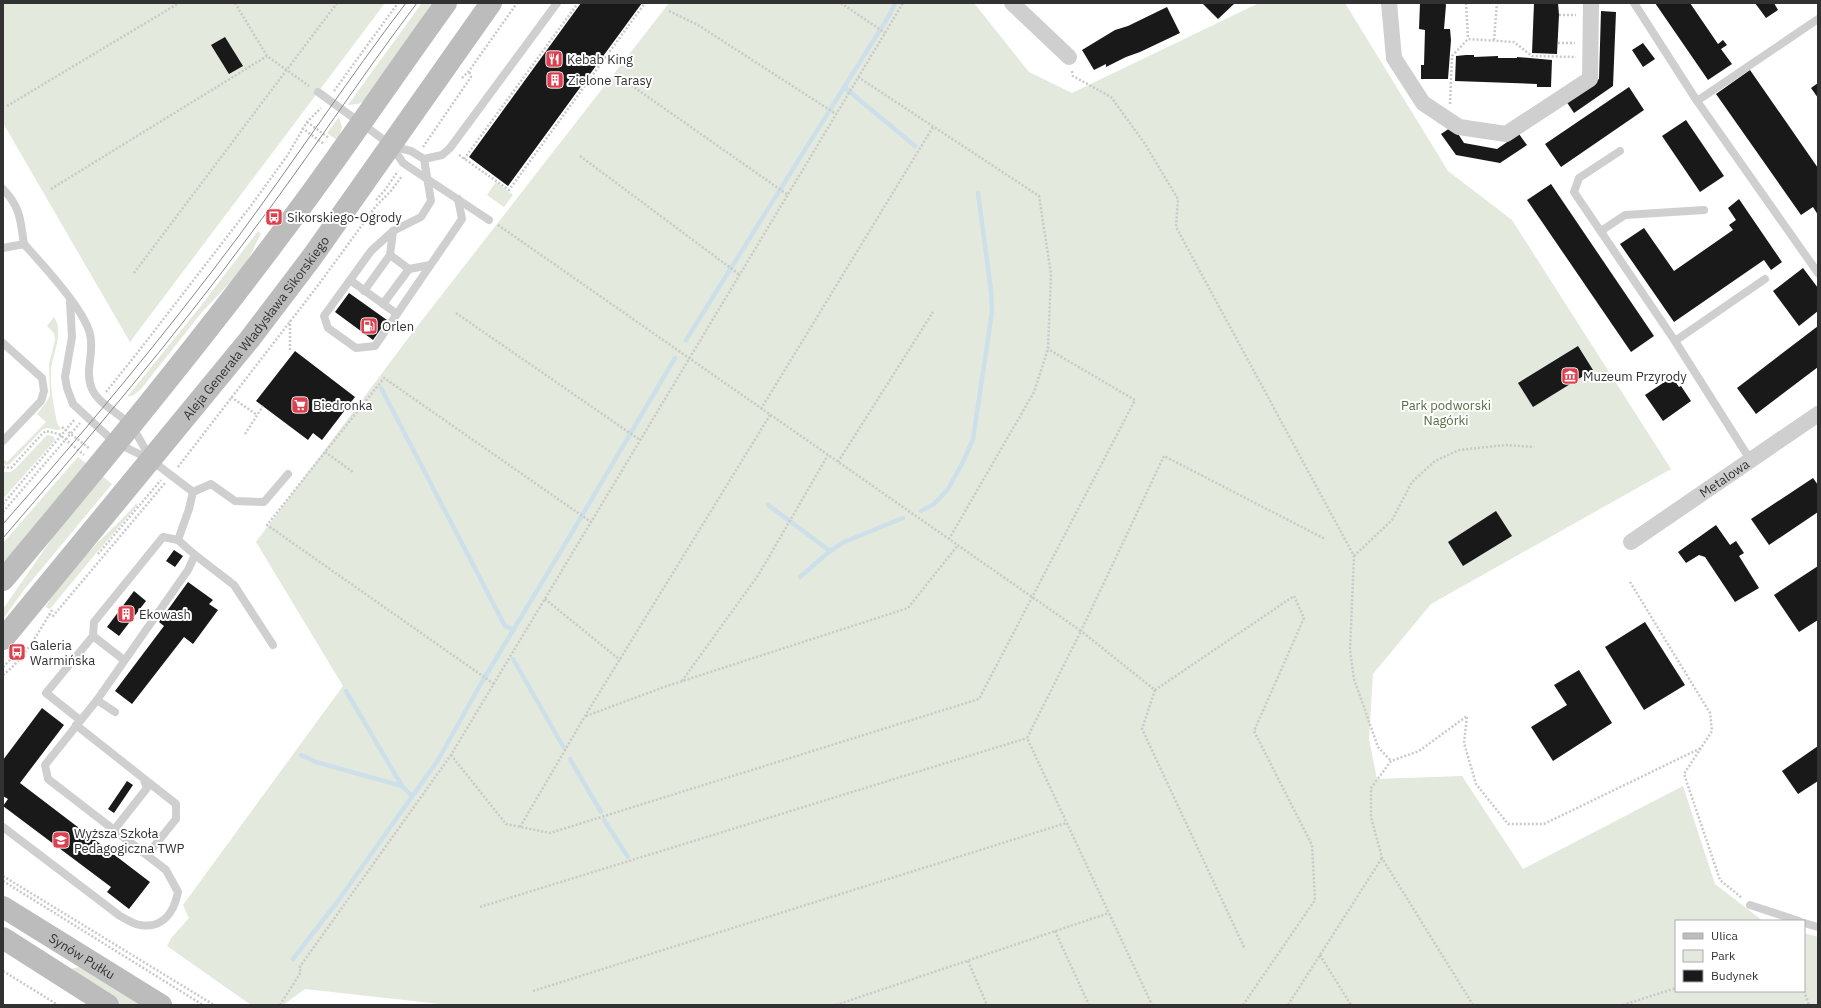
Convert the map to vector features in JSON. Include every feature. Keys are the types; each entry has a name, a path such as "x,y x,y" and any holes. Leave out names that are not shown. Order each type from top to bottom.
{"main road":[{"path":"3,580 168,381 281,235 446,3"},
{"name":"Aleja Generała Władysława Sikorskiego","path":"11,644 151,460 249,340 312,257 491,3"},
{"name":"Synów Pułku","path":"3,907 161,1005"},
{"name":"Synów Pułku","path":"3,938 108,1005"}],"street":[{"path":"1012,3 1068,57"},
{"path":"1389,3 1394,58 1422,104 1459,127 1506,134 1590,79 1587,9"},
{"name":"Metalowa","path":"1631,542 1818,414"}],"lane":[{"path":"318,92 391,145 411,151 424,159 442,155 450,148 557,3"},
{"path":"1634,3 1696,101 1818,274"},
{"path":"1696,101 1818,19"},
{"path":"391,145 403,163 489,220"},
{"path":"1620,151 1579,178 1574,192 1675,341 1751,461"},
{"path":"424,159 431,201 421,217 393,231 371,251 324,316 328,328 356,348 375,346 462,219 458,199"},
{"path":"3,189 12,198 20,212 24,244 70,300 86,323 91,335 92,350 89,373 91,388 100,399 131,426 151,460"},
{"path":"1601,231 1625,215 1704,210"},
{"path":"364,291 390,255 393,231"},
{"path":"3,248 24,244"},
{"path":"390,255 409,269"},
{"path":"382,304 409,269 430,266"},
{"path":"1675,341 1765,279"},
{"path":"350,280 397,314"},
{"path":"70,300 72,337 65,371 66,388 70,399 78,410 117,443 151,460 193,492"},
{"path":"3,343 42,378 44,391 41,401 3,441"},
{"path":"193,492 211,484 235,501 264,502 288,474"},
{"path":"178,540 193,492"},
{"path":"147,855 176,818 176,804 143,779 78,723 46,693 92,636 94,622 163,537 178,540 234,585 273,645"},
{"path":"3,827 120,916 139,925 155,926 164,920 176,903 178,892 166,870 48,779 45,765 97,700 188,570 195,555"},
{"path":"92,636 124,660"},
{"path":"97,700 115,712"},
{"path":"114,830 147,788 143,779"},
{"path":"1750,905 1796,920"},
{"path":"1805,923 1818,927"}],"path":[{"path":"7,106 179,3"},
{"path":"235,3 267,56 318,92"},
{"path":"134,273 337,3"},
{"path":"105,392 138,352 250,207 287,156 302,128 323,107 398,3"},
{"path":"422,148 471,78 468,66 512,3"},
{"path":"458,80 469,71 516,3"},
{"path":"464,159 578,3"},
{"path":"450,148 510,190 645,3"},
{"path":"841,3 883,32"},
{"path":"280,1005 301,972 299,968 451,755 858,78 883,32 903,3"},
{"path":"1450,121 1452,56 1468,39 1466,3"},
{"path":"1494,40 1497,3"},
{"path":"1559,16 1587,9"},
{"path":"669,11 698,25 836,114"},
{"path":"1468,39 1514,42 1532,56 1581,57"},
{"path":"1558,43 1582,43"},
{"path":"51,189 267,56"},
{"path":"1068,57 1073,76 1111,97 1144,144 1178,199 1176,227 1354,556 1350,650 1354,679 1378,747 1391,761"},
{"path":"858,78 1039,196 1051,274 1048,349 1034,392 949,539"},
{"path":"628,83 788,195"},
{"path":"307,122 330,138"},
{"path":"761,409 933,127"},
{"path":"302,128 327,146"},
{"path":"580,156 740,275"},
{"path":"46,612 53,616 171,476 376,206 391,191 402,176"},
{"path":"380,184 391,191"},
{"path":"489,220 1081,631 1155,690"},
{"path":"456,312 640,440"},
{"path":"838,462 933,312"},
{"path":"290,321 290,350"},
{"path":"451,755 506,824 550,833 979,700 1135,400 1048,349"},
{"path":"494,684 267,525 384,378 591,522"},
{"path":"231,396 257,415"},
{"path":"245,434 263,406"},
{"path":"520,827 770,415"},
{"path":"3,504 75,419"},
{"path":"3,512 80,424"},
{"path":"62,427 93,452"},
{"path":"3,467 11,468 44,432 54,432 61,436 84,455"},
{"path":"1354,556 1392,520 1412,482 1434,461 1459,450 1506,445 1534,447"},
{"path":"325,452 353,472"},
{"path":"682,681 759,574 828,455"},
{"path":"480,907 1027,738 1081,631 1164,456 1325,539"},
{"path":"96,556 160,482"},
{"path":"138,500 146,506"},
{"path":"586,716 682,681 908,608 958,545"},
{"path":"1630,582 1710,713 1712,731 1684,774 1720,880 1750,905"},
{"path":"1243,1005 1315,900 1312,845 1254,731 1304,618 1294,596 1155,690 1142,729 1245,949"},
{"path":"545,599 620,660"},
{"path":"3,675 34,640 54,607"},
{"path":"3,667 11,644"},
{"path":"1474,1005 1382,858 1371,817 1371,788 1391,761 1419,751 1467,716 1464,743 1476,784 1508,824 1544,824 1701,748"},
{"path":"1027,738 1152,1005"},
{"path":"533,991 1066,822"},
{"path":"1288,1005 1382,858"},
{"path":"3,876 214,1005"},
{"path":"3,881 203,1005"},
{"path":"836,1005 1109,913"},
{"path":"1055,931 1089,1005"},
{"path":"1320,955 1351,1005"},
{"path":"968,960 987,1005"},
{"path":"3,971 58,1005"},
{"path":"1623,1005 1675,988"},
{"path":"1805,992 1809,1005"}],"green space":[{"path":"3,3 385,3 130,342 3,123"},
{"path":"422,3 432,3 364,101 358,104 348,105"},
{"name":"Park podworski Nagórki","path":"669,3 974,3 1029,72 1072,93 1259,3 1345,3 1448,171 1512,220 1671,469 1431,604 1373,674 1369,739 1377,779 1462,776 1523,869 1683,786 1715,884 1762,920 1675,920 1675,992 1805,992 1805,933 1818,937 1818,1005 449,1005 305,989 283,1005 251,1005 167,946 172,937 189,918 183,905 343,686 256,542 409,337"},
{"path":"339,117 342,127 338,141 327,133"},
{"path":"496,182 513,195 504,207 487,195"},
{"path":"258,231 261,234 243,269 202,312 141,389 134,395 127,397 200,307"},
{"path":"54,317 57,323 58,337 52,364 51,384 57,423 61,429 58,430 47,428 42,430 10,464 6,465 3,463 3,459 7,462 46,422 37,414 48,400 50,394 49,364 55,340 54,333 47,326"},
{"path":"47,435 53,436 55,440 3,499 3,472 10,472 15,469"},
{"path":"78,457 87,464 3,565 3,543"},
{"path":"101,475 112,484 24,590 3,619 3,609 69,514"},
{"path":"136,504 138,505 50,609 46,607 65,578 76,565"},
{"path":"95,964 161,1005 108,1005 70,969"}],"building":[{"name":"Zielone Tarasy","path":"581,3 642,3 508,186 469,157"},
{"path":"1202,3 1235,3 1218,19"},
{"path":"1420,3 1445,3 1446,5 1444,29 1450,29 1451,40 1448,79 1421,79 1421,65 1424,65 1425,30 1419,29"},
{"path":"1534,3 1558,3 1559,15 1557,54 1532,53"},
{"path":"1655,3 1690,3 1718,44 1723,40 1727,45 1721,49 1732,64 1708,80"},
{"path":"1755,3 1774,3 1778,10 1766,18"},
{"path":"1167,7 1180,33 1106,67 1106,64 1094,70 1082,50 1115,30 1128,26"},
{"path":"1601,11 1616,12 1613,86 1574,113 1566,101 1599,79"},
{"path":"225,37 243,66 229,74 211,45"},
{"path":"1643,43 1655,59 1643,67 1632,50"},
{"path":"1474,55 1474,57 1498,56 1498,58 1517,57 1552,60 1551,87 1537,87 1537,84 1455,81 1456,56"},
{"path":"1750,70 1818,168 1818,215 1813,207 1801,215 1716,94"},
{"path":"1818,83 1818,98 1811,88"},
{"path":"1629,87 1644,110 1561,167 1545,144"},
{"path":"1686,120 1724,176 1700,192 1662,136"},
{"path":"1453,126 1464,143 1497,149 1519,134 1527,145 1500,163 1456,155 1441,134"},
{"path":"1551,184 1654,336 1631,352 1527,200"},
{"path":"1739,199 1782,262 1771,270 1764,260 1674,322 1620,244 1644,228 1674,271 1733,230 1729,225 1736,220 1728,208"},
{"path":"1803,268 1818,288 1818,311 1799,326 1773,291"},
{"path":"349,293 387,320 373,340 335,312"},
{"path":"1818,326 1818,367 1756,414 1737,388"},
{"path":"1578,346 1593,370 1533,407 1518,383"},
{"path":"295,351 355,397 322,440 313,433 308,440 256,401"},
{"path":"1672,377 1679,387 1681,386 1691,401 1663,421 1645,395"},
{"path":"1813,478 1818,485 1818,512 1769,545 1751,519"},
{"path":"1496,511 1512,536 1463,566 1448,542"},
{"path":"1716,525 1730,545 1736,541 1744,553 1739,556 1759,588 1735,602 1705,557 1699,555 1686,563 1678,552"},
{"path":"174,550 183,556 175,567 166,561"},
{"path":"1818,566 1818,620 1799,632 1774,595"},
{"path":"188,582 213,600 209,604 218,610 193,644 184,637 132,704 115,691 164,626 159,622"},
{"name":"Ekowash","path":"134,591 146,601 119,636 107,627"},
{"path":"1645,622 1685,685 1644,710 1605,647"},
{"path":"1579,670 1612,723 1553,761 1531,727 1567,705 1554,685"},
{"path":"42,708 64,725 20,783 150,882 129,909 107,892 111,887 3,806 8,799 3,796 3,760"},
{"path":"1818,746 1818,781 1798,794 1782,771"},
{"path":"127,781 133,785 114,813 108,809"}],"waterway":[{"path":"686,340 890,14 895,3"},
{"path":"844,87 915,146"},
{"path":"921,511 934,504 948,489 963,462 973,439 992,312 991,291 978,193"},
{"path":"293,959 338,901 438,760 483,680 675,358"},
{"path":"381,388 505,626 514,630"},
{"path":"768,505 830,551"},
{"path":"800,577 830,551 844,542 903,518"},
{"path":"513,659 564,748"},
{"path":"346,691 402,786 412,796"},
{"path":"301,755 316,762 402,786"},
{"path":"570,759 601,812"},
{"path":"604,820 628,857"}],"tram line":[{"path":"3,524 124,383 182,311 238,237 406,3"},
{"path":"3,538 162,349 273,204 417,3"}],"place":[{"name":"Kebab King","path":"554,59"},
{"name":"Zielone Tarasy","path":"555,80"},
{"name":"Sikorskiego-Ogrody","path":"274,217"},
{"name":"Orlen","path":"369,326"},
{"name":"Muzeum Przyrody","path":"1570,376"},
{"name":"Biedronka","path":"300,405"},
{"name":"Ekowash","path":"126,614"},
{"name":"Galeria Warmińska","path":"17,652"},
{"name":"Wyższa Szkoła Pedagogiczna TWP","path":"61,840"}]}
